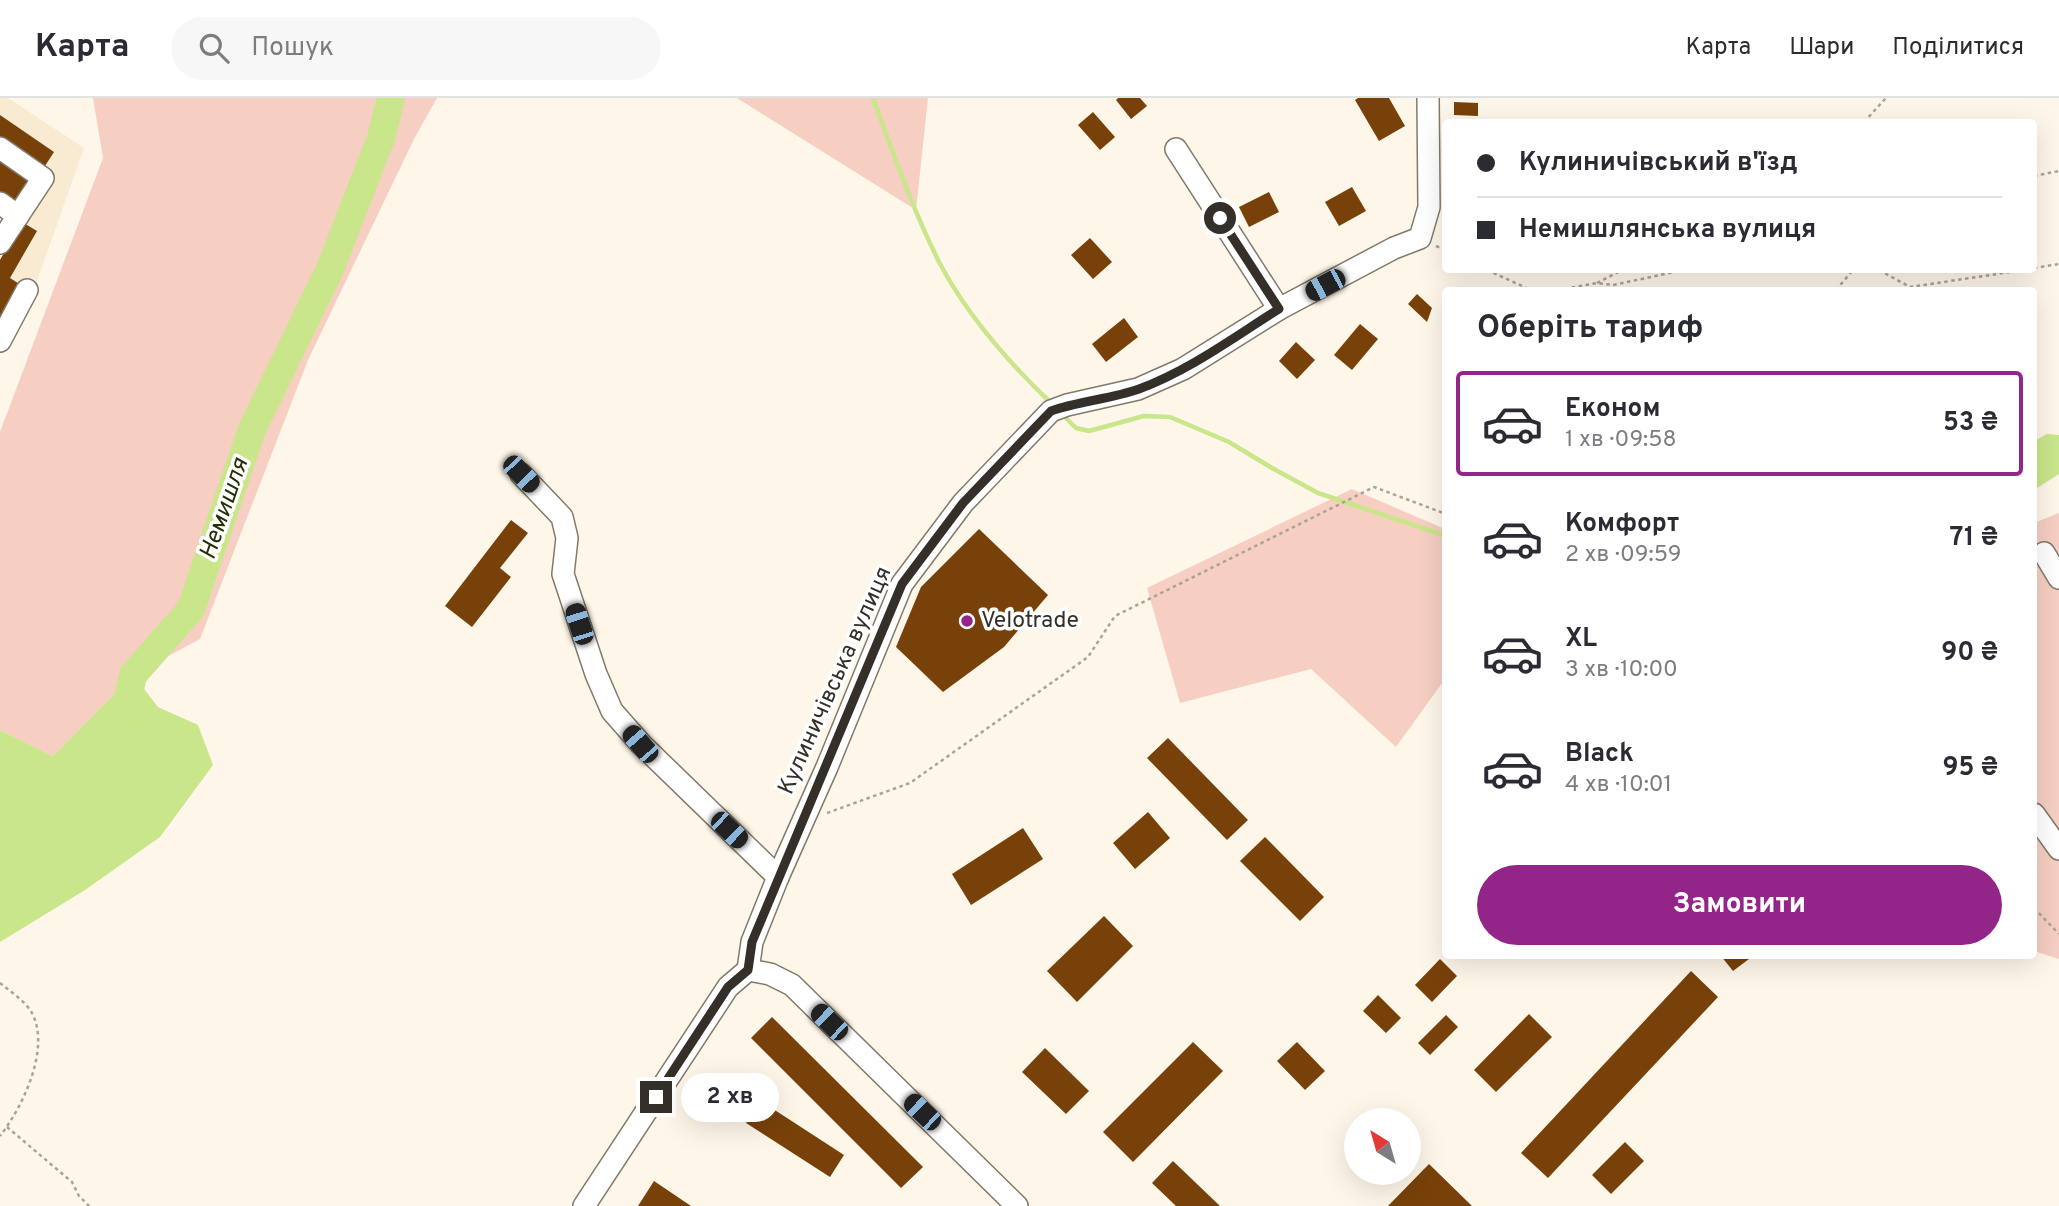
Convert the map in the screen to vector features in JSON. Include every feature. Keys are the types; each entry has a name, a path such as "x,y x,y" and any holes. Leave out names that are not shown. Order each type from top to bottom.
{"street":[{"name":"Кулиничівська вулиця","path":"748,970 752,942 902,584 963,503 1059,408 1138,389 1171,374 1279,309 1394,248 1420,238 1429,207 1428,98"},
{"path":"0,148 43,178 0,243"},
{"path":"1176,149 1279,309"},
{"path":"0,203 18,216"},
{"path":"0,341 27,290"},
{"path":"521,474 562,517 568,538 563,574 596,674 612,711 640,744 778,877"},
{"path":"2046,553 2059,578"},
{"path":"2037,818 2059,849"},
{"path":"584,1206 728,987 748,970 770,974 792,985 1017,1206"}],"path":[{"path":"1867,119 1886,98"},
{"path":"2037,176 2059,172"},
{"path":"2037,268 2059,264"},
{"path":"1494,273 1524,287"},
{"path":"1575,287 1597,283 1616,273"},
{"path":"1597,283 1613,285 1670,273"},
{"path":"1839,287 1850,273"},
{"path":"1884,273 1910,287 2004,273"},
{"path":"803,822 909,783 1088,657 1115,616 1374,487 1442,512"},
{"path":"2037,911 2059,934"},
{"path":"0,983 24,1003 33,1015 37,1054 28,1091 15,1118 0,1136"},
{"path":"7,1127 72,1182 79,1196 89,1206"}],"shaded area":[{"path":"0,98 8,98 84,148 32,295 0,352"},
{"path":"93,98 437,98 414,139 308,360 200,639 133,675 53,756 0,730 0,432 103,158"},
{"path":"737,98 928,98 916,210"},
{"path":"2047,434 2059,435 2059,474 2037,488 2037,439"},
{"path":"1352,489 1442,528 1442,683 1396,747 1311,669 1180,703 1147,588"},
{"path":"2059,513 2059,959 2037,952 2037,522"},
{"path":"133,675 158,707 198,725 213,765 160,837 85,890 0,942 0,730 53,756"}],"building":[{"path":"1140,98 1147,106 1131,119 1116,100"},
{"path":"1389,98 1405,126 1379,141 1355,100"},
{"path":"1454,102 1478,103 1478,116 1454,115"},
{"path":"1093,112 1115,137 1100,150 1078,125"},
{"path":"0,115 54,152 43,169 0,139"},
{"path":"0,156 34,180 17,205 0,193"},
{"path":"1352,187 1366,211 1339,226 1325,202"},
{"path":"1269,192 1279,212 1249,227 1239,207"},
{"path":"22,222 37,231 10,278 21,285 0,321 0,260"},
{"path":"1090,238 1112,262 1093,279 1071,255"},
{"path":"1417,294 1432,308 1427,322 1408,304"},
{"path":"1124,318 1138,337 1106,362 1092,344"},
{"path":"1360,324 1378,339 1352,370 1334,355"},
{"path":"1296,342 1315,360 1297,379 1279,361"},
{"path":"511,520 528,533 500,568 511,577 472,627 445,606"},
{"name":"Velotrade","path":"979,529 1048,595 1004,647 943,692 896,647 921,587"},
{"path":"1168,738 1248,820 1227,840 1147,758"},
{"path":"1148,812 1170,838 1135,869 1113,843"},
{"path":"1023,828 1043,859 971,905 952,874"},
{"path":"1265,837 1324,897 1300,921 1240,861"},
{"path":"1104,916 1133,946 1077,1002 1047,971"},
{"path":"1440,959 1457,976 1432,1002 1415,985"},
{"path":"1723,959 1749,959 1733,971"},
{"path":"1691,971 1718,997 1548,1178 1521,1153"},
{"path":"1378,995 1401,1018 1386,1033 1363,1011"},
{"path":"1529,1014 1552,1037 1496,1092 1474,1070"},
{"path":"1446,1015 1458,1027 1430,1055 1418,1043"},
{"path":"772,1017 923,1167 901,1188 751,1038"},
{"path":"1193,1042 1223,1071 1133,1162 1103,1132"},
{"path":"1297,1042 1325,1071 1305,1090 1277,1061"},
{"path":"1045,1048 1089,1091 1066,1114 1022,1072"},
{"path":"761,1101 844,1155 830,1177 746,1123"},
{"path":"1625,1142 1644,1161 1611,1194 1592,1175"},
{"path":"1173,1161 1220,1206 1176,1206 1152,1183"},
{"path":"1429,1164 1472,1206 1388,1206 1408,1185 1421,1185 1421,1172"},
{"path":"654,1181 691,1206 638,1206"}],"waterway":[{"name":"Немишля","path":"125,713 133,675 191,609 252,429 330,269 381,138 391,98"},
{"path":"873,98 921,222 950,282 990,338 1052,404"},
{"path":"1061,413 1076,428 1089,431 1144,416 1170,417 1229,442 1318,493 1442,535"}],"place":[{"name":"Velotrade","path":"967,621"}],"route":[{"path":"656,1097 728,987 748,970 752,942 902,584 963,503 1051,411 1138,389 1183,369 1279,309 1220,218"}]}
